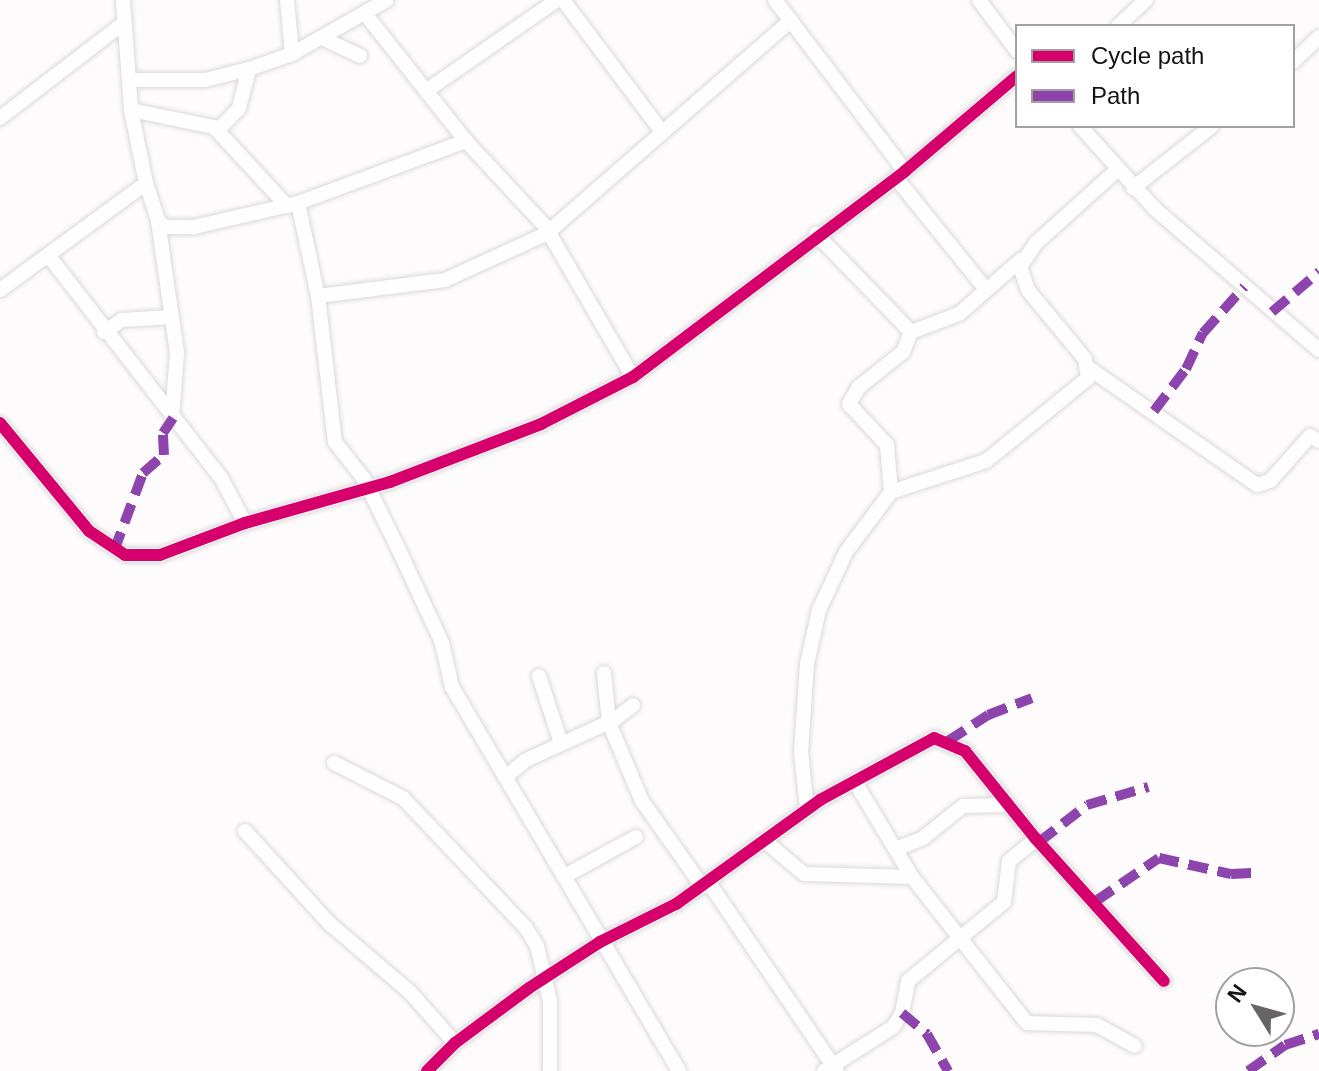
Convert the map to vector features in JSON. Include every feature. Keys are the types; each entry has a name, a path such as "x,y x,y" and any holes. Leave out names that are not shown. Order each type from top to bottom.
{"street":[{"path":"123,0 126,50 133,80 131,110 146,183 158,221 172,317 178,377 172,417"},
{"path":"287,0 292,54"},
{"path":"133,80 205,80 249,69 292,54 366,15 387,0"},
{"path":"426,91 557,0"},
{"path":"563,0 660,129"},
{"path":"775,0 984,287"},
{"path":"979,0 1015,48"},
{"path":"1120,24 1146,0"},
{"path":"366,15 466,141 504,178 546,234 633,377"},
{"path":"318,296 445,280 546,234 660,129 791,20"},
{"path":"0,118 124,23"},
{"path":"1295,60 1319,37"},
{"path":"322,38 360,56"},
{"path":"99,43 111,42 126,50"},
{"path":"218,130 239,108 249,69"},
{"path":"0,423 89,531 114,551 160,555 245,523 366,489 541,424 633,377 816,234 900,174 1015,78"},
{"path":"131,110 218,130 292,204 318,296 331,382 331,432 366,489 442,643 452,687 679,1071"},
{"path":"1082,128 1133,188 1319,350"},
{"path":"1133,188 1209,128"},
{"path":"158,221 165,227 194,227 292,204 466,141"},
{"path":"891,492 887,445 849,404 859,387 903,352 911,332 959,314 984,287 1021,260 1117,170"},
{"path":"0,290 146,183"},
{"path":"816,234 911,332"},
{"path":"48,255 104,332 221,478 245,523"},
{"path":"1021,260 1020,274 1028,290 1090,369 1257,485 1270,481 1310,436 1319,441"},
{"path":"104,332 122,320 172,317"},
{"path":"807,810 801,752 813,633 846,552 891,492 986,461 1079,389 1090,369"},
{"path":"604,673 609,723 635,775 642,801 706,885 831,1069 893,1027 902,1013 908,981 1004,902 1009,889 1007,864 1036,839"},
{"path":"539,676 561,743"},
{"path":"507,776 561,743 609,723 633,705"},
{"path":"427,1071 455,1043 545,978 600,942 706,885 807,810 903,750 934,738 965,751 1036,839 1164,981"},
{"path":"334,763 403,798 526,928 537,946 545,978 550,1071"},
{"path":"855,782 912,877 1027,1023 1097,1025 1135,1046"},
{"path":"896,849 923,838 963,806 1009,805"},
{"path":"245,831 330,924 410,992 455,1043"},
{"path":"565,876 636,837"},
{"path":"765,841 804,874 912,877"}],"marked path":[{"path":"1272,312 1319,272"},
{"path":"1154,411 1186,369 1203,333 1244,287"},
{"path":"114,551 143,473 164,455 163,433 173,418"},
{"path":"948,741 988,715 1032,698"},
{"path":"1039,842 1087,805 1148,787"},
{"path":"1096,901 1159,858 1231,874 1252,873"},
{"path":"902,1013 927,1034 948,1071"},
{"path":"1248,1071 1285,1045 1319,1034"}],"cycle path":[{"path":"0,423 89,531 125,555 160,555 245,523 390,482 541,424 633,377 905,171 1015,78"},
{"path":"427,1071 455,1043 529,988 600,942 676,904 820,800 934,738 965,751 1036,839 1164,981"}]}
